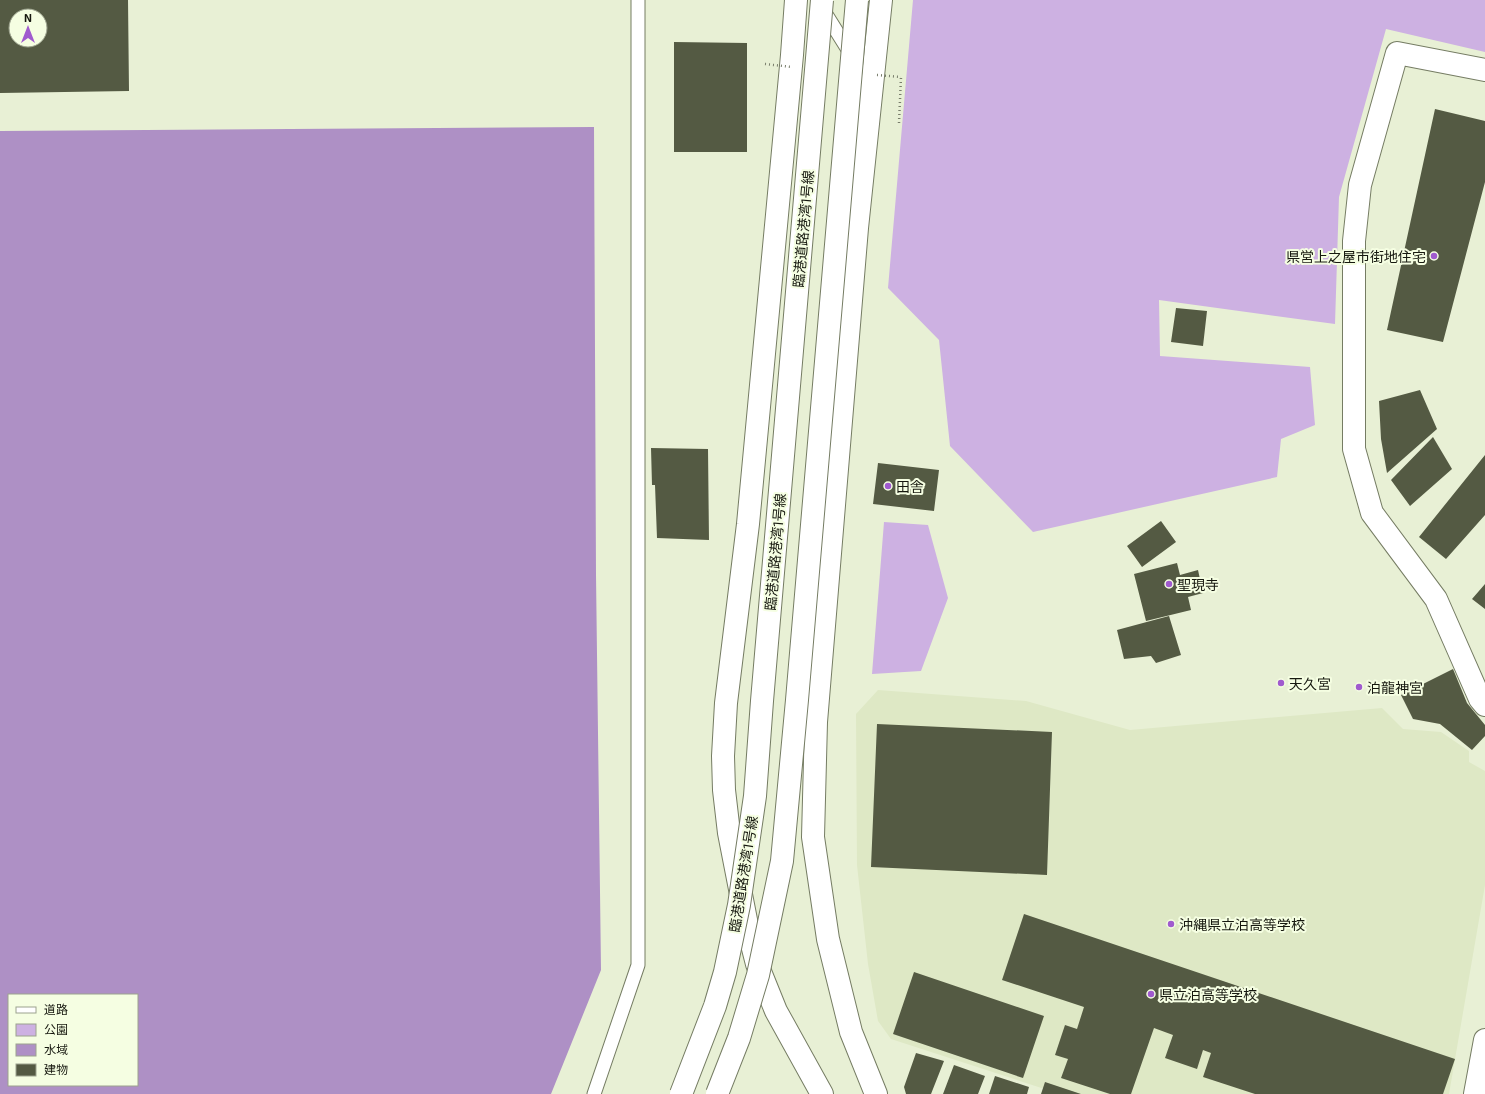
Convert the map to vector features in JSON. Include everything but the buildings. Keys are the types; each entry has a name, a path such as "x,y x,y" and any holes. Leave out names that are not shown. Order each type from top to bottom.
{"street":[{"path":"796,0 748,524 726,703 723,756 724,790 729,833 747,925 757,964 776,1011 822,1094"},
{"name":"臨港道路港湾1号線","path":"681,1094 707,1027 725,972 739,905 755,796 763,685 822,0"},
{"path":"717,1094 739,1038 758,975 782,861 798,692 857,0"},
{"path":"876,1094 850,1032 828,939 813,837 817,714 856,236 881,0"},
{"path":"1485,70 1396,53 1360,185 1354,241 1354,449 1372,513 1436,599 1480,699 1485,705"},
{"path":"1475,1094 1485,1040"}],"lane":[{"path":"594,1094 638,966 638,0"},
{"path":"786,0 792,55"},
{"path":"816,0 872,88"}],"path":[{"path":"899,123 901,77"}],"shaded area":[{"name":"沖縄県立泊高等学校","path":"878,690 1026,701 1130,730 1382,708 1403,729 1441,732 1469,751 1469,762 1485,771 1485,885 1449,1094 1060,1094 891,1039 878,1021 868,964 857,865 856,714"}],"green space":[{"path":"913,0 1485,0 1485,52 1386,29 1339,197 1335,324 1159,300 1160,356 1310,367 1315,425 1281,439 1277,477 1033,532 950,446 939,340 888,288"},
{"path":"884,522 928,525 948,598 921,671 872,674"}],"water":[{"path":"594,127 596,575 601,970 551,1094 0,1094 0,131"}],"place":[{"name":"県営上之屋市街地住宅","path":"1434,256"},
{"name":"田舎","path":"888,486"},
{"name":"聖現寺","path":"1169,584"},
{"name":"天久宮","path":"1281,683"},
{"name":"泊龍神宮","path":"1359,687"},
{"name":"沖縄県立泊高等学校","path":"1171,924"},
{"name":"県立泊高等学校","path":"1151,994"}]}
